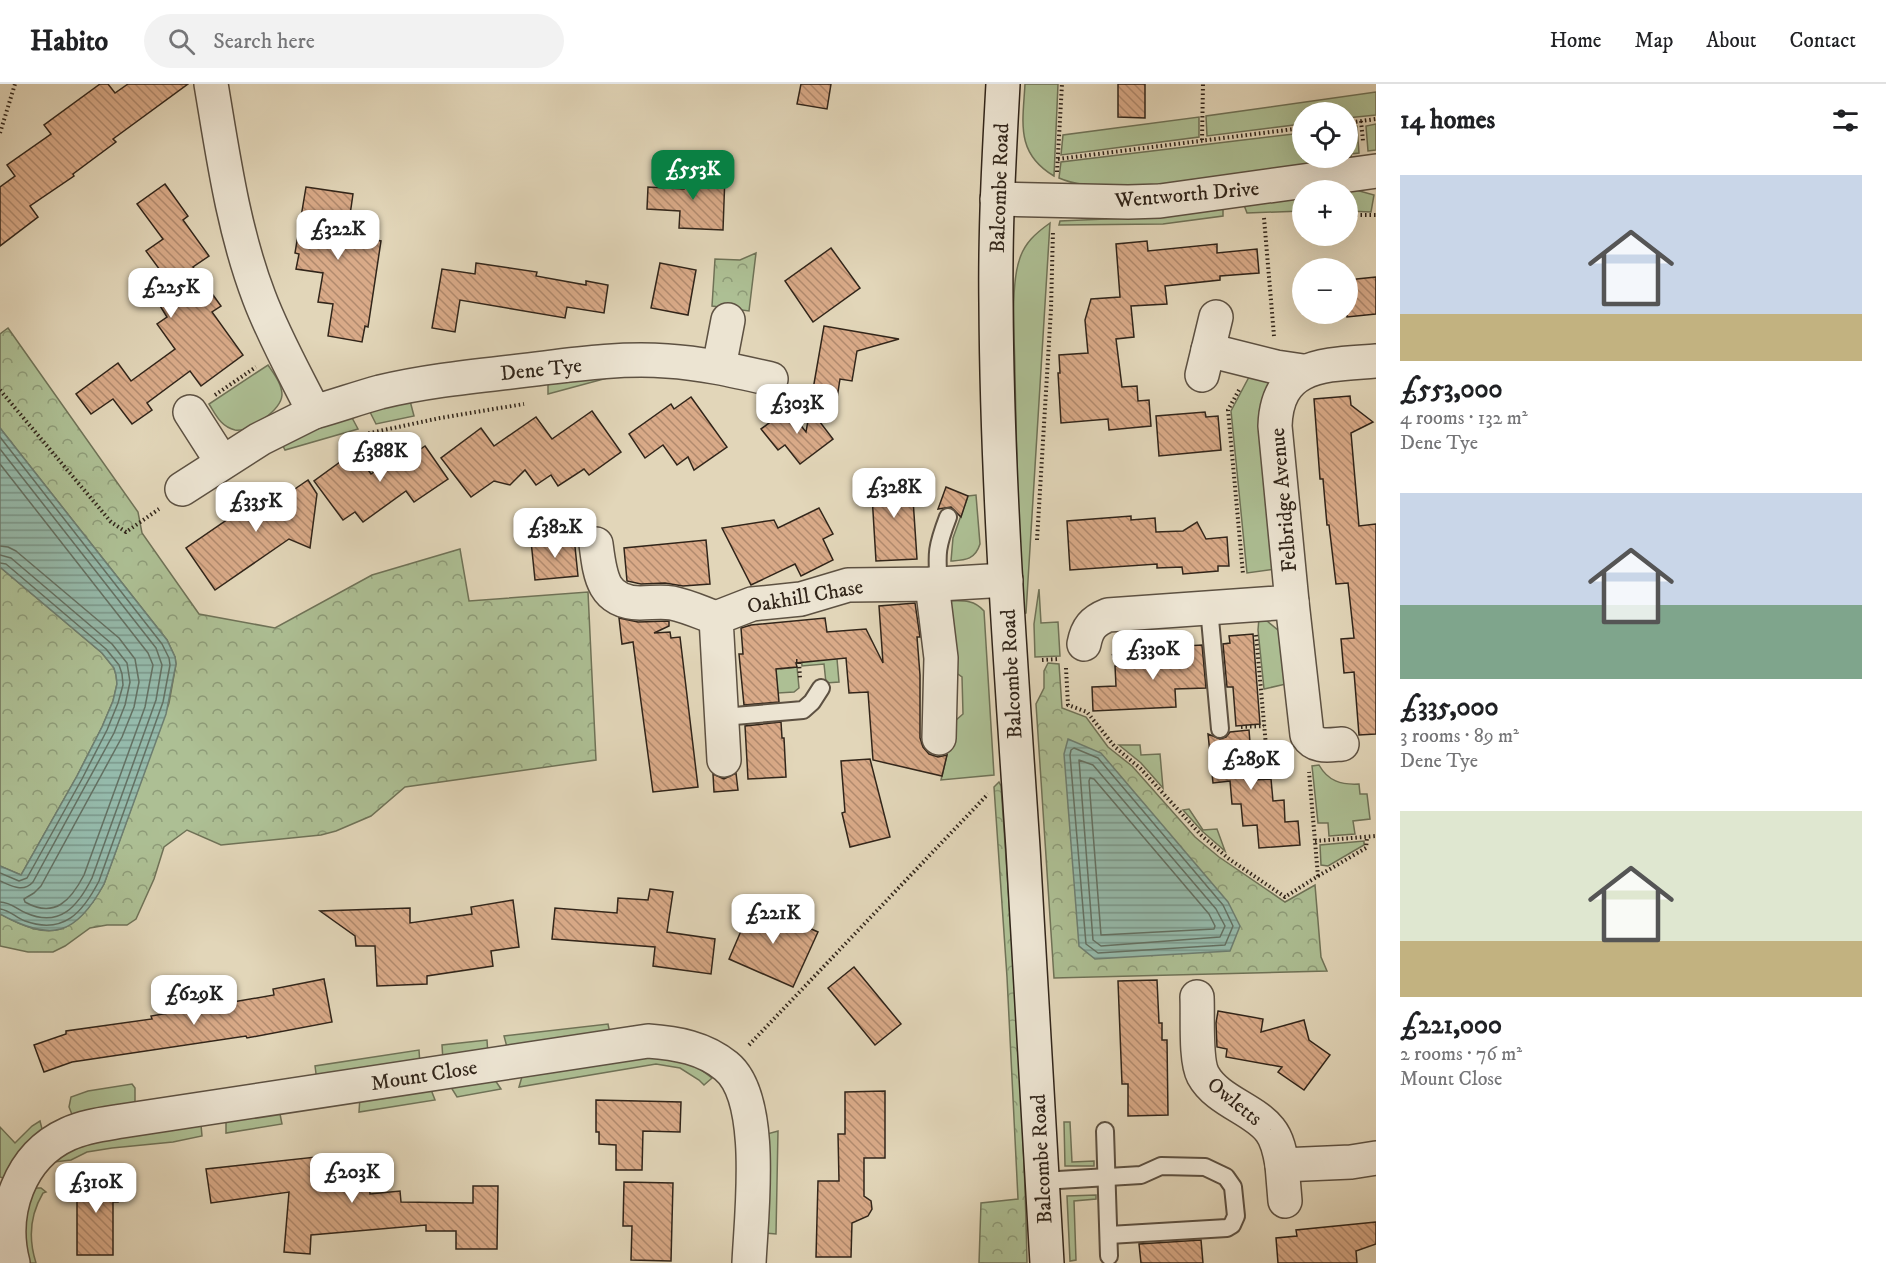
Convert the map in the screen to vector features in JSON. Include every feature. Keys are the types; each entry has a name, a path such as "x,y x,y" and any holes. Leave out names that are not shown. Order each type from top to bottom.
{"street":[{"path":"211,84 230,193 244,253 259,297 282,350 315,412"},
{"name":"Balcombe Road","path":"1003,84 997,199 997,366 1010,664 1047,1263"},
{"name":"Wentworth Drive","path":"997,199 1160,201 1370,157"},
{"path":"1216,317 1205,362 1290,369 1376,361"},
{"path":"719,366 728,320"},
{"name":"Dene Tye","path":"182,489 260,440 315,412 381,392 438,381 570,365 665,360 719,366 771,378"},
{"name":"Felbridge Avenue","path":"1290,369 1275,415 1307,735 1317,745 1342,744"},
{"path":"189,412 222,462"},
{"path":"597,544 602,579 607,590 616,597 627,602 675,603 716,618 724,760"},
{"name":"Oakhill Chase","path":"716,618 752,604 801,599 848,585 1006,580"},
{"path":"936,584 941,658 939,738"},
{"name":"Felbridge Avenue","path":"1084,644 1090,625 1108,615 1292,602"},
{"name":"Owletts","path":"1197,997 1199,1063 1202,1074 1218,1092 1269,1128 1276,1139 1282,1165 1285,1201"},
{"name":"Mount Close","path":"13,1263 8,1218 13,1197 22,1177 49,1145 68,1134 92,1126 648,1041 688,1046 708,1054 728,1067"},
{"path":"728,1067 740,1087 749,1110 753,1140 749,1263"},
{"path":"1282,1165 1351,1162 1376,1158"}],"lane":[{"path":"936,584 936,555 948,517"},
{"path":"1209,608 1220,729"},
{"path":"723,717 803,711 821,688"},
{"path":"1105,1131 1109,1256"},
{"path":"1042,1181 1141,1175 1161,1166 1205,1167 1230,1180 1233,1187 1236,1216 1232,1225 1227,1228 1108,1235"}],"path":[{"path":"0,133 15,84"},
{"path":"1036,549 1062,84"},
{"path":"1202,141 1203,84"},
{"path":"1358,121 1376,119"},
{"path":"1361,121 1370,157"},
{"path":"1058,159 1292,129"},
{"path":"1264,215 1290,369"},
{"path":"1358,215 1376,215"},
{"path":"189,412 282,350"},
{"path":"0,390 111,522 126,532 155,513 182,489"},
{"path":"336,440 440,418 526,404"},
{"path":"1010,664 1066,659 1068,705 1087,712 1115,747 1141,769 1201,835 1229,859 1286,897 1366,848 1367,838"},
{"path":"1242,727 1264,726"},
{"path":"1308,763 1318,876"},
{"path":"728,1067 990,791"},
{"path":"1315,841 1376,836"}],"green space":[{"path":"1025,84 1058,84 1054,176 1041,167 1027,147 1023,124"},
{"path":"1376,92 1376,115 1358,117 1358,102 1305,102"},
{"path":"1292,104 1292,125 1207,136 1206,116"},
{"path":"1199,117 1199,137 1061,155 1063,135"},
{"path":"1376,124 1376,150 1368,151 1366,126"},
{"path":"1292,134 1292,167 1185,181 1117,187 1076,183 1059,178 1061,162"},
{"path":"1358,191 1374,195 1371,212 1358,211"},
{"path":"1292,198 1292,211 1247,213 1244,205"},
{"path":"1223,209 1223,216 1163,224 1059,225 1060,221 1128,218"},
{"path":"1050,223 1026,613 1023,614 1020,600 1015,286 1016,273 1024,249 1035,235"},
{"path":"756,253 749,311 712,306 715,259 740,260"},
{"path":"8,328 138,512 142,533 199,614 275,628 372,575 460,549 469,601 588,592 596,760 405,787 371,816 321,835 221,845 187,830 164,847 154,879 136,919 127,925 90,928 53,952 28,952 0,946 0,914 34,929 48,931 61,929 72,924 83,914 104,884 169,703 176,664 167,640 0,428 0,334"},
{"path":"268,365 282,391 276,407 264,419 249,427 235,430 226,426 219,420 209,404"},
{"path":"611,377 548,394 548,380"},
{"path":"1249,377 1271,380 1275,569 1247,573 1231,411"},
{"path":"409,397 414,416 376,424 368,408"},
{"path":"350,414 358,429 285,450 281,442"},
{"path":"976,495 980,544 972,556 951,561 953,538 968,496"},
{"path":"0,567 102,653 114,668 117,684 113,701 102,727 21,875 0,866"},
{"path":"1039,589 1041,623 1058,622 1060,656 1035,657 1034,624"},
{"path":"945,601 971,602 984,611 994,775 941,780 955,721 963,714 962,677 952,670"},
{"path":"1259,618 1267,621 1279,631 1286,684 1264,689 1258,630"},
{"path":"801,654 837,659 839,682 826,683 824,664 802,666"},
{"path":"780,655 781,669 797,667 799,688 794,692 778,693 769,656"},
{"path":"1048,663 1059,664 1062,708 1086,717 1108,747 1132,766 1195,837 1219,857 1285,902 1315,885 1321,957 1327,971 1054,978 1036,704 1044,688 1044,671"},
{"path":"1119,745 1140,745 1141,755 1160,754 1163,788 1141,763"},
{"path":"1319,765 1331,778 1341,783 1359,784 1360,794 1367,794 1370,819 1353,821 1355,834 1329,836 1328,823 1318,823 1312,766"},
{"path":"999,782 1017,1024 1027,1263 979,1263 981,1203 1018,1199 1007,977 994,787"},
{"path":"1189,809 1203,830 1217,829 1225,851 1202,831 1183,810"},
{"path":"1364,841 1364,845 1328,866 1321,865 1320,845"},
{"path":"608,1024 610,1034 508,1051 504,1036"},
{"path":"487,1040 488,1055 443,1061 442,1045"},
{"path":"419,1050 420,1065 317,1081 315,1066"},
{"path":"646,1055 689,1063 712,1078 704,1085 680,1068 656,1064 519,1087 523,1073"},
{"path":"493,1077 501,1089 457,1097 449,1084"},
{"path":"132,1084 135,1088 135,1106 73,1117 69,1107 71,1097 88,1091"},
{"path":"430,1087 435,1100 359,1112 360,1097"},
{"path":"279,1109 282,1124 226,1133 226,1117"},
{"path":"40,1121 43,1133 6,1179 0,1177 0,1127 15,1143"},
{"path":"1064,1122 1070,1122 1072,1162 1094,1161 1094,1166 1065,1166"},
{"path":"201,1125 202,1136 173,1142 87,1152 71,1160 46,1163 72,1144"},
{"path":"778,1131 776,1234 765,1233 767,1134"},
{"path":"28,1188 41,1188 46,1192 39,1201 33,1218 31,1236 36,1263 24,1263 20,1205"},
{"path":"1096,1195 1096,1199 1074,1201 1076,1260 1070,1261 1067,1196"}],"water":[{"path":"0,428 167,640 176,664 166,714 104,884 83,915 72,924 48,931 18,923 0,914 0,866 21,875 102,727 113,701 117,684 114,668 102,653 0,567"},
{"path":"1068,739 1101,753 1228,902 1240,926 1230,951 1095,959 1079,946 1064,754"}],"building":[{"path":"100,84 108,84 115,93 128,84 188,84 113,139 116,142 73,174 74,176 30,206 38,217 0,246 0,187 15,176 7,165 51,134 44,125"},
{"path":"801,84 831,84 827,109 797,104"},
{"path":"1118,84 1145,84 1145,118 1118,117"},
{"path":"685,173 725,175 723,230 679,228 680,211 647,209 648,187 684,189"},
{"path":"165,184 188,216 183,220 209,256 193,267 221,306 212,312 243,355 201,386 190,371 147,403 152,410 132,424 113,399 91,414 76,394 118,363 131,381 175,349 157,324 167,317 157,301 174,289 146,251 163,239 137,204"},
{"path":"306,187 353,194 347,236 381,241 368,327 365,326 362,342 328,336 333,304 318,302 323,273 296,269 299,254 295,253"},
{"path":"1147,241 1148,251 1217,244 1217,253 1257,249 1259,273 1220,276 1220,280 1165,286 1167,304 1131,306 1134,337 1116,339 1122,387 1137,386 1138,401 1149,400 1151,426 1109,430 1108,419 1061,423 1059,355 1088,353 1085,320 1091,299 1120,297 1116,244"},
{"path":"831,248 860,288 813,322 785,281"},
{"path":"476,263 537,272 536,276 586,285 586,281 608,285 604,313 567,307 565,318 460,300 455,332 432,328 442,269 475,274"},
{"path":"660,263 696,270 688,315 651,308"},
{"path":"1376,277 1376,314 1358,316 1358,279"},
{"path":"824,326 899,339 857,351 852,381 840,379 836,405 811,401"},
{"path":"1350,396 1351,405 1373,422 1351,433 1359,526 1376,524 1376,734 1359,735 1354,672 1344,673 1341,639 1354,638 1348,583 1336,584 1323,479 1320,479 1314,399"},
{"path":"691,397 727,447 694,470 688,457 677,465 663,445 645,458 629,434 671,404 674,409"},
{"path":"788,409 806,432 810,409 833,439 800,464 785,445 778,450 761,429"},
{"path":"592,411 621,452 589,475 584,469 558,486 551,475 536,485 525,470 510,485 494,481 471,497 441,458 481,428 494,446 536,417 552,439"},
{"path":"1205,412 1206,417 1218,416 1221,450 1159,456 1156,416"},
{"path":"425,446 448,479 414,502 406,491 363,522 355,512 343,520 314,481 340,462 344,467 359,457 371,474 404,451 408,458"},
{"path":"906,476 907,484 912,484 917,559 876,561 871,479"},
{"path":"308,480 317,494 310,548 289,539 215,590 186,548 279,484 286,495"},
{"path":"946,487 968,496 961,517 951,507 938,509"},
{"path":"819,508 833,534 823,539 833,560 801,576 795,564 751,585 722,528 774,520 778,528"},
{"path":"1131,516 1131,520 1155,518 1156,532 1183,531 1197,522 1206,539 1227,537 1229,566 1218,566 1218,571 1183,574 1182,567 1157,568 1157,564 1070,570 1067,521"},
{"path":"574,537 578,576 535,580 531,541"},
{"path":"706,540 710,584 683,586 627,581 624,548"},
{"path":"915,603 920,637 917,637 920,675 920,738 929,754 938,757 947,755 942,776 873,760 868,692 849,693 846,658 796,663 797,667 776,669 779,702 744,705 739,654 743,654 741,628 825,618 827,632 866,629 883,663 879,606"},
{"path":"619,618 638,622 669,621 669,626 654,633 670,632 671,638 680,637 698,787 653,792 633,642 622,644"},
{"path":"1253,634 1260,724 1236,726 1233,687 1227,687 1223,644 1230,643 1229,636"},
{"path":"1202,645 1206,688 1175,689 1176,707 1093,711 1092,687 1116,686 1115,666 1153,664 1152,648"},
{"path":"781,722 786,777 748,779 745,726"},
{"path":"1249,730 1253,780 1271,779 1273,801 1284,800 1285,822 1298,821 1300,845 1259,848 1257,825 1243,826 1241,804 1232,804 1230,781 1213,783 1208,734 1220,739 1226,737 1230,732"},
{"path":"870,759 890,837 850,847 842,813 845,812 841,761"},
{"path":"736,773 738,790 714,792 713,774 724,779"},
{"path":"650,889 673,892 667,932 715,939 711,974 653,966 655,947 552,939 555,908 617,913 618,898 648,900"},
{"path":"513,900 519,947 491,951 493,966 427,976 427,984 377,986 375,946 356,946 355,936 320,911 410,908 410,923 472,914 471,907"},
{"path":"753,903 818,932 793,987 729,959"},
{"path":"854,967 901,1024 875,1045 828,988"},
{"path":"324,979 332,1022 247,1038 246,1036 72,1062 44,1072 34,1045 66,1034 66,1031 152,1019 151,1016 274,995 273,989"},
{"path":"1157,980 1159,1023 1162,1023 1162,1040 1167,1040 1168,1115 1128,1116 1128,1084 1122,1084 1118,981"},
{"path":"1218,1011 1263,1019 1261,1032 1304,1020 1309,1040 1330,1055 1304,1090 1278,1072 1282,1067 1226,1057 1227,1049 1217,1047"},
{"path":"885,1091 885,1158 864,1158 864,1196 871,1201 872,1209 868,1216 852,1223 851,1257 816,1257 818,1181 839,1181 838,1134 845,1134 845,1092"},
{"path":"596,1100 681,1102 680,1132 643,1131 642,1170 616,1170 616,1145 599,1144 599,1132 596,1132"},
{"path":"316,1157 315,1176 368,1171 370,1194 400,1191 401,1202 473,1203 473,1186 498,1186 497,1249 456,1249 456,1231 426,1231 426,1225 311,1235 310,1254 284,1252 289,1192 211,1203 206,1169"},
{"path":"77,1176 118,1176 118,1202 113,1202 113,1255 77,1255"},
{"path":"624,1182 673,1183 671,1261 631,1260 632,1226 623,1226"},
{"path":"1376,1222 1376,1244 1356,1251 1357,1263 1278,1263 1276,1238 1297,1236 1296,1230"},
{"path":"1201,1240 1203,1263 1141,1263 1139,1244"}]}
